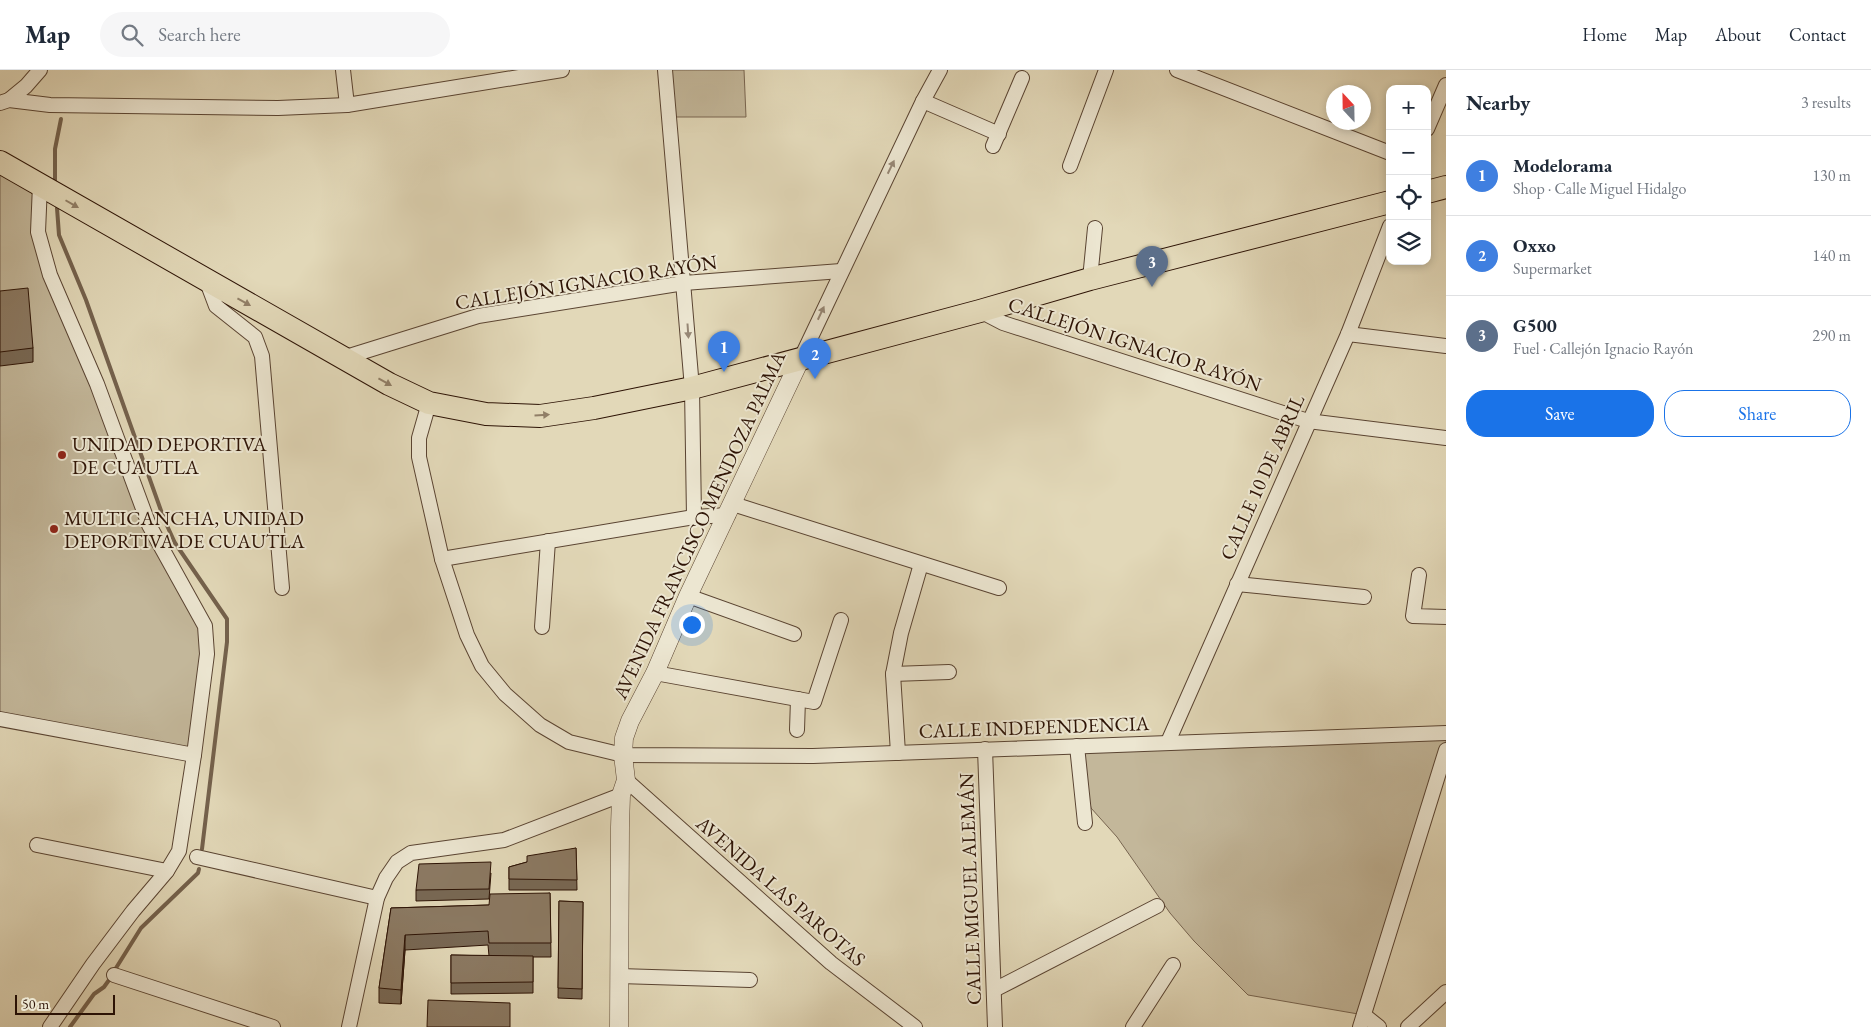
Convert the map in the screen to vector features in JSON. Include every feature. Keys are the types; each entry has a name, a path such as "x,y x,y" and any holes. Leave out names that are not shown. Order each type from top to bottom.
{"main road":[{"path":"0,162 389,384 429,403 486,414 540,416 692,388 980,311 1090,279 1386,203"},
{"path":"1431,191 1446,187"}],"street":[{"path":"4,102 26,86 40,70"},
{"path":"343,70 347,105"},
{"path":"4,102 50,105 278,108 347,105 562,70"},
{"path":"665,70 692,388 694,518"},
{"name":"AVENIDA FRANCISCO MENDOZA PALMA","path":"619,1027 624,738 630,721 655,673 688,596 841,271 922,101 940,70"},
{"path":"1070,166 1106,70"},
{"path":"1177,70 1386,151"},
{"path":"922,101 996,140 1022,78"},
{"path":"1431,121 1446,85"},
{"path":"40,185 38,232 50,275 97,384 149,525 205,626 207,654 179,851 167,871 133,911 93,964 50,1027"},
{"path":"1090,279 1094,228"},
{"name":"CALLE 10 DE ABRIL","path":"1168,742 1348,334 1386,236"},
{"name":"CALLEJÓN IGNACIO RAYÓN","path":"343,358 478,316 684,282 841,271"},
{"path":"208,282 216,306 255,337 262,356 282,588"},
{"name":"CALLEJÓN IGNACIO RAYÓN","path":"980,311 1003,323 1308,421 1446,438"},
{"path":"1348,334 1446,346"},
{"name":"CALLE INDEPENDENCIA","path":"429,403 419,438 419,457 442,559 467,635 482,666 505,694 540,725 569,742 623,755 813,756 1446,733"},
{"path":"442,559 694,518 730,510 999,588"},
{"path":"542,626 548,542"},
{"path":"898,753 893,674 901,633 921,564"},
{"path":"1419,575 1413,616 1446,617"},
{"path":"1237,584 1364,597"},
{"path":"688,596 794,634"},
{"path":"655,673 814,702 840,620"},
{"path":"893,674 949,672"},
{"path":"797,730 798,699"},
{"path":"0,719 194,755"},
{"path":"1077,746 1085,823"},
{"name":"CALLE MIGUEL ALEMÁN","path":"985,749 995,1027"},
{"path":"1379,1027 1362,1021 1446,750"},
{"path":"349,1027 377,898 386,878 397,862 411,853 504,840 624,788"},
{"name":"AVENIDA LAS PAROTAS","path":"624,788 831,964 915,1027"},
{"path":"36,845 167,871"},
{"path":"197,857 377,898"},
{"path":"994,990 1157,906"},
{"path":"1132,1027 1173,966"},
{"path":"114,975 274,1027"},
{"path":"619,976 750,980"},
{"path":"1408,1027 1446,992"}],"shaded area":[{"path":"665,70 744,70 746,117 669,117"},
{"name":"UNIDAD DEPORTIVA DE CUAUTLA","path":"0,162 40,185 38,232 149,525 205,626 194,755 0,719"},
{"path":"1446,733 1446,750 1364,1015 1248,995 1194,941 1170,913 1117,837 1091,808 1077,746"}],"building":[{"path":"28,288 33,348 0,352 0,291"},
{"path":"576,848 577,880 509,879 509,867 527,862 527,856"},
{"path":"491,862 489,889 416,890 419,864"},
{"path":"550,893 551,943 489,943 488,931 405,935 401,990 379,988 391,908 489,905 490,894"},
{"path":"559,901 583,902 582,989 558,988"},
{"path":"451,955 533,956 533,982 451,983"},
{"path":"428,1000 510,1003 510,1027 427,1027"}],"waterway":[{"path":"55,181 55,149 61,119"},
{"path":"57,208 59,235 86,300 164,519 175,543 227,619 227,642 202,849"},
{"path":"116,968 141,928 198,873 199,869"},
{"path":"70,1027 94,994 104,987 109,980"}],"place":[{"name":"G500","path":"1152,287"},
{"name":"Modelorama","path":"724,372"},
{"name":"Oxxo","path":"815,379"},
{"name":"UNIDAD DEPORTIVA DE CUAUTLA","path":"62,455"},
{"name":"MULTICANCHA, UNIDAD DEPORTIVA DE CUAUTLA","path":"54,529"}]}
